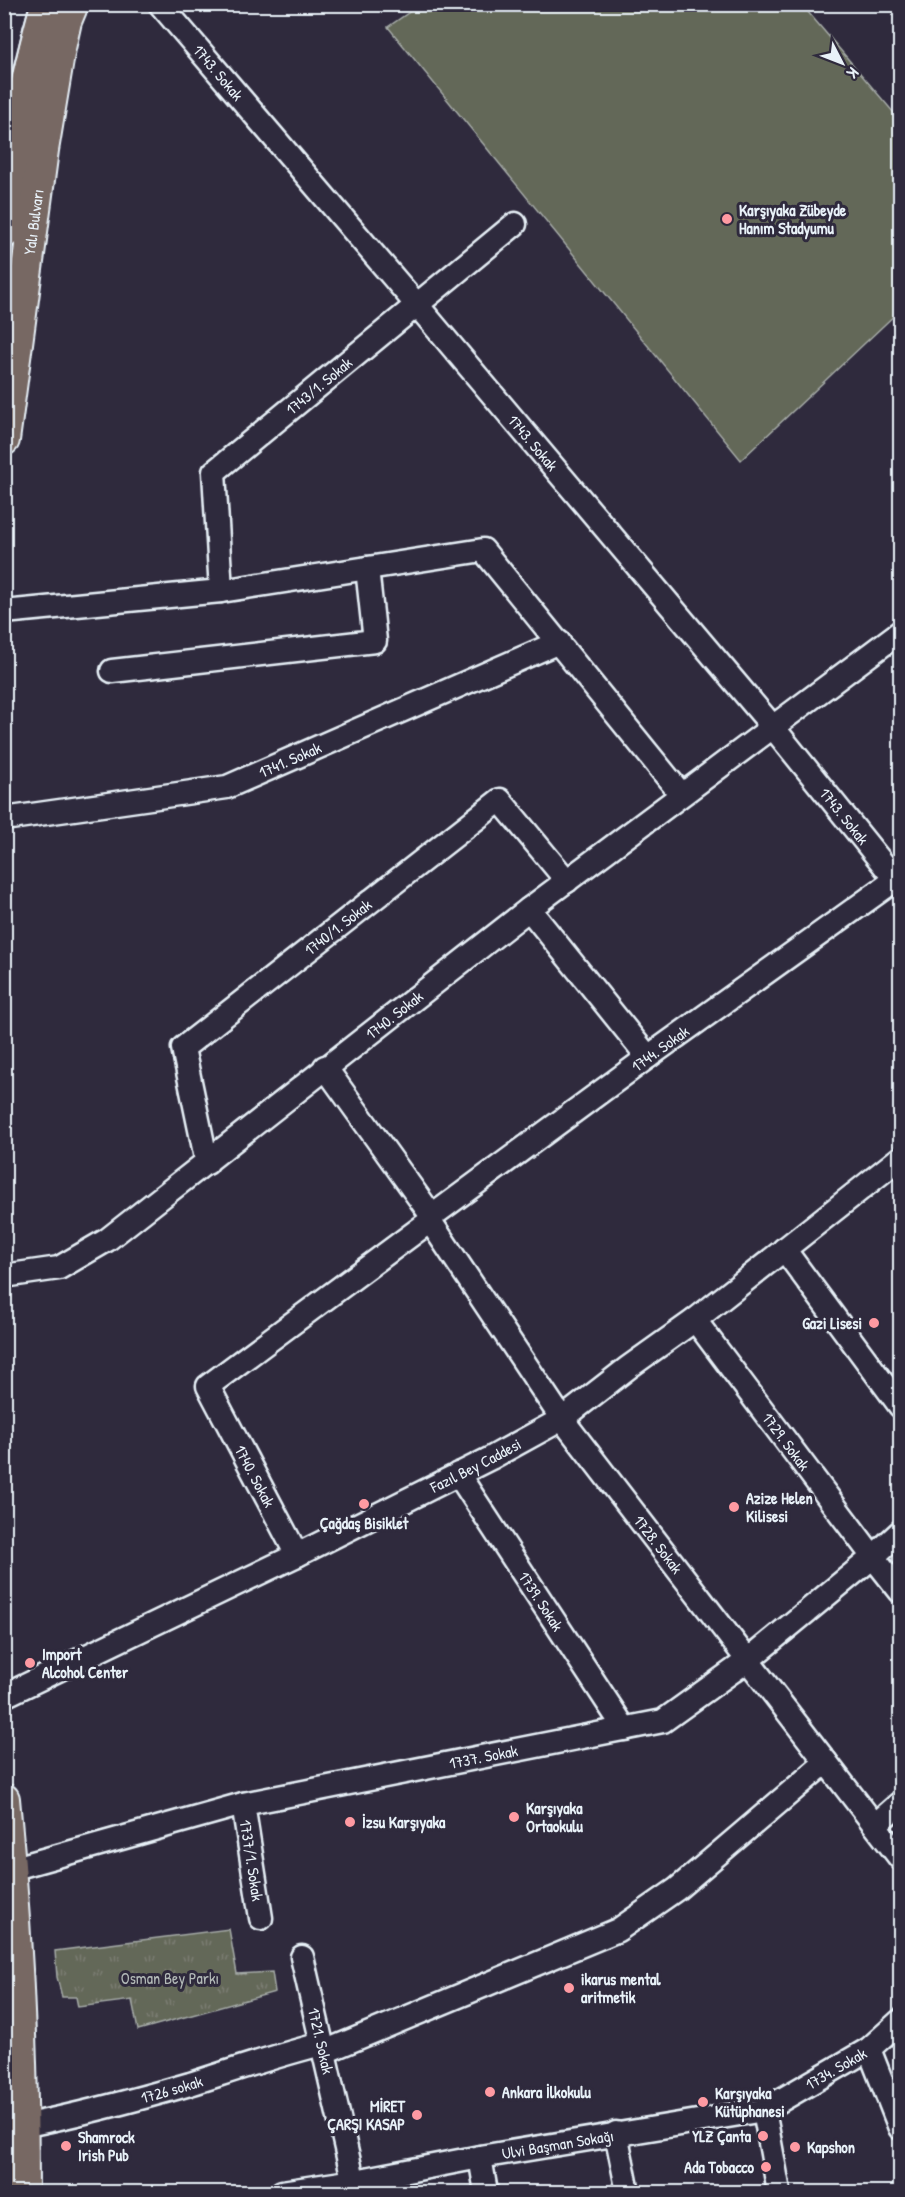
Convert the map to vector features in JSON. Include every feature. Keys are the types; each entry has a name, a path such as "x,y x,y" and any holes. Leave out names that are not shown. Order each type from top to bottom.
{"main road":[{"name":"Yalı Bulvarı","path":"4,233 27,78 65,9"},
{"name":"Yalı Bulvarı","path":"4,440 43,150 65,9"},
{"path":"4,1799 19,1990 23,2193"}],"street":[{"name":"1743. Sokak","path":"160,4 772,726 898,883"},
{"name":"1743/1. Sokak","path":"221,591 214,472 515,224"},
{"path":"4,612 221,591 483,550 681,794"},
{"path":"112,671 375,641 367,568"},
{"name":"1740. Sokak","path":"4,1276 59,1269 107,1240 529,909 900,632"},
{"name":"1741. Sokak","path":"4,819 227,787 559,642"},
{"name":"1740/1. Sokak","path":"207,1163 183,1048 500,800 567,881"},
{"name":"1744. Sokak","path":"431,1219 648,1057 898,883"},
{"path":"529,909 648,1057"},
{"name":"1728. Sokak","path":"325,1067 431,1219 562,1419 900,1858"},
{"name":"Fazıl Bey Caddesi","path":"4,1696 297,1555 491,1458 562,1419 695,1320 900,1158"},
{"name":"1740. Sokak","path":"297,1555 208,1386 431,1219"},
{"path":"784,1249 900,1406"},
{"name":"1729. Sokak","path":"695,1320 900,1591"},
{"name":"1739. Sokak","path":"458,1474 625,1729"},
{"name":"1737. Sokak","path":"11,1869 243,1804 663,1721 748,1660 900,1532"},
{"name":"1726 sokak","path":"22,2126 64,2118 177,2087 284,2054 323,2048 618,1930 677,1889 826,1762"},
{"path":"875,1825 900,1803"},
{"name":"1737/1. Sokak","path":"243,1804 261,1918"},
{"name":"1721. Sokak","path":"302,1957 355,2187"},
{"name":"1734. Sokak","path":"764,2110 869,2049 900,2021"},
{"path":"869,2049 900,2128"},
{"path":"764,2110 779,2193"},
{"name":"Ulvi Başman Sokağı","path":"282,2193 355,2187 480,2157 764,2110"},
{"path":"616,2133 628,2193"},
{"path":"480,2157 486,2193"}],"green space":[{"name":"Karşıyaka Zübeyde Hanım Stadyumu","path":"421,4 802,5 900,120 900,310 741,460 388,27"},
{"name":"Osman Bey Parkı","path":"229,1929 237,1974 272,1972 275,1992 138,2030 132,2000 78,2007 76,1997 62,1997 57,1977 55,1951"}],"tram line":[{"path":"4,112 30,4"}],"place":[{"name":"Karşıyaka Zübeyde Hanım Stadyumu","path":"727,219"},
{"name":"Gazi Lisesi","path":"874,1323"},
{"name":"Çağdaş Bisiklet","path":"364,1504"},
{"name":"Azize Helen Kilisesi","path":"734,1507"},
{"name":"Import Alcohol Center","path":"30,1663"},
{"name":"Karşıyaka Ortaokulu","path":"514,1817"},
{"name":"İzsu Karşıyaka","path":"350,1822"},
{"name":"ikarus mental aritmetik","path":"569,1988"},
{"name":"Ankara İlkokulu","path":"490,2092"},
{"name":"Karşıyaka Kütüphanesi","path":"703,2102"},
{"name":"MİRET ÇARŞI KASAP","path":"417,2115"},
{"name":"YLZ Çanta","path":"763,2136"},
{"name":"Shamrock Irish Pub","path":"66,2146"},
{"name":"Kapshon","path":"795,2147"},
{"name":"Ada Tobacco","path":"766,2167"}]}
